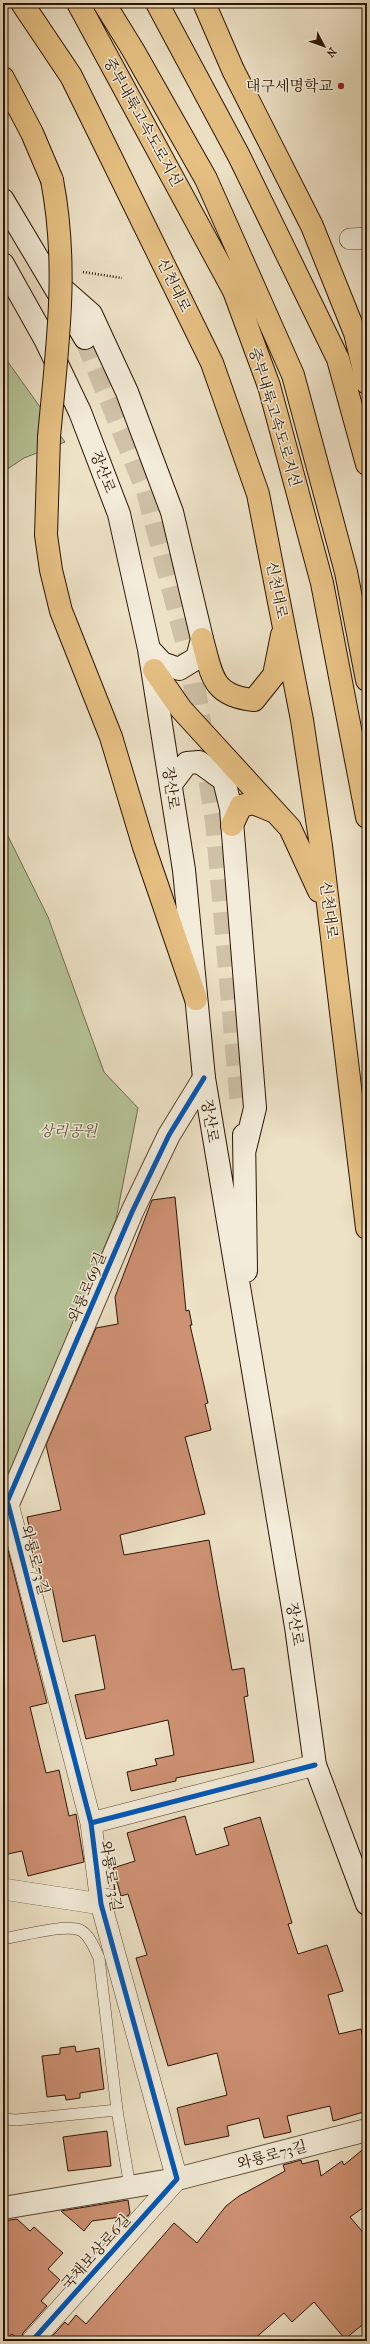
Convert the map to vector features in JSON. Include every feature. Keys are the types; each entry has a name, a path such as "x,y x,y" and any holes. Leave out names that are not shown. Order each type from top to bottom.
{"highway":[{"name":"신천대로","path":"22,3 71,76 212,363 258,494 302,720 329,915 367,1228"},
{"name":"중부내륙고속도로지선","path":"78,3 234,291 269,386 322,583 367,818"},
{"name":"중부내륙고속도로지선","path":"104,3 133,50 206,179 293,375 346,572 367,680"},
{"path":"158,3 239,156 338,359 367,464"},
{"path":"204,3 233,70 312,226 355,333 367,383"},
{"path":"3,78 32,133 52,180 58,216 61,253 61,307 49,437 46,535 61,611 111,737 144,847 196,999"},
{"path":"202,639 215,683 236,699 254,700 274,675 284,624"},
{"path":"154,670 181,710 290,828 329,915"},
{"path":"232,825 241,806 253,803 276,813"}],"main road":[{"path":"3,200 85,338"},
{"name":"장산로","path":"3,264 46,341 80,412 119,514 154,670 184,870 204,1078 296,1627 315,1765 367,1904"},
{"path":"50,278 90,314 127,392 172,512 202,639 197,658 179,669 162,663 149,648"},
{"path":"171,784 187,763 199,762 224,780 231,809 255,1108 245,1149"},
{"name":"와룡로69길","path":"5,1508 132,1212 169,1135 204,1078"},
{"name":"장산로","path":"241,1105 245,1149 247,1338"},
{"name":"와룡로73길","path":"3,2208 177,2179 367,2130"}],"street":[{"name":"와룡로73길","path":"5,1508 91,1823 101,1904 177,2179"},
{"path":"91,1823 315,1765"},
{"path":"3,1889 101,1904"},
{"name":"국채보상로6길","path":"32,2341 177,2179"}],"lane":[{"path":"3,1939 68,1928 81,1930 92,1942 99,1958 117,2110 130,2187"},
{"path":"3,2119 16,2120 117,2110"}],"path":[{"path":"82,272 122,278"}],"green space":[{"path":"3,355 65,442 24,458 3,472"},
{"name":"상리공원","path":"3,826 48,917 104,1072 138,1108 116,1219 3,1493"}],"building":[{"path":"175,1197 186,1311 189,1310 192,1325 190,1325 208,1403 205,1404 211,1430 185,1437 205,1514 120,1535 124,1555 209,1540 232,1670 244,1668 248,1696 244,1697 254,1762 176,1778 176,1781 131,1791 127,1772 157,1765 155,1759 174,1755 168,1720 86,1739 75,1695 105,1689 95,1635 63,1642 52,1587 43,1590 32,1549 34,1548 27,1517 61,1510 46,1445 96,1328 118,1324 115,1297 152,1200"},
{"path":"3,1548 8,1550 47,1703 30,1707 46,1773 59,1770 69,1816 76,1814 84,1862 28,1876 22,1851 3,1855"},
{"path":"185,1816 196,1855 229,1845 224,1828 260,1817 292,1923 288,1924 298,1954 327,1945 343,1991 328,1995 339,2034 361,2029 367,2054 367,2111 333,2121 330,2106 287,2116 291,2132 264,2138 259,2118 227,2126 229,2136 185,2145 177,2108 227,2095 217,2053 168,2066 136,1958 147,1955 128,1894 121,1896 113,1868 135,1861 127,1833"},
{"path":"75,2046 76,2052 99,2048 104,2089 80,2093 80,2098 66,2100 65,2095 47,2097 42,2056 60,2054 60,2048"},
{"path":"107,2131 111,2166 68,2171 63,2137"},
{"path":"367,2146 367,2205 350,2217 367,2237 367,2321 345,2339 314,2302 292,2322 284,2313 252,2341 48,2341 65,2322 68,2325 76,2315 86,2324 174,2223 197,2243 226,2206 239,2196 285,2171 283,2165 301,2160 302,2164 318,2160 321,2176 342,2161 344,2165"},
{"path":"128,2200 130,2213 128,2216 92,2221 84,2231 61,2211"},
{"path":"17,2219 30,2231 34,2227 63,2253 48,2269 60,2280 41,2301 47,2306 23,2333 20,2341 12,2334 3,2341 3,2221"}],"tunnel":[{"path":"85,338 147,491 189,653 216,821 241,1105"}],"cycle path":[{"path":"4,1509 132,1212 169,1135 204,1078"},
{"path":"8,1504 91,1823 101,1904 177,2179 32,2341"},
{"path":"91,1823 315,1765"}],"place":[{"name":"대구세명학교","path":"341,86"}]}
